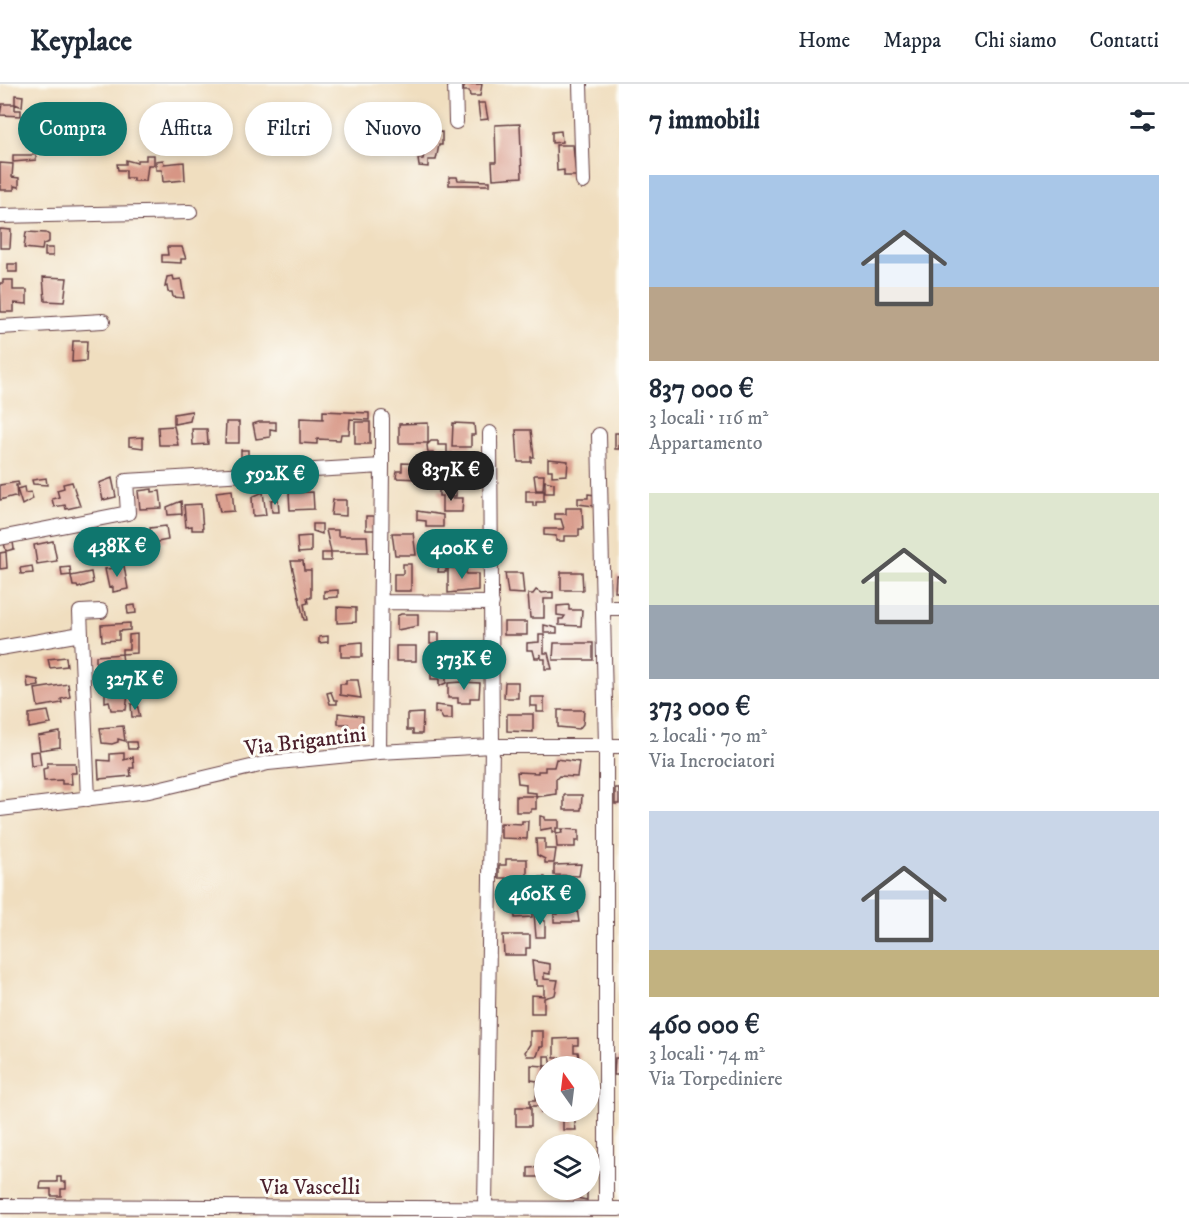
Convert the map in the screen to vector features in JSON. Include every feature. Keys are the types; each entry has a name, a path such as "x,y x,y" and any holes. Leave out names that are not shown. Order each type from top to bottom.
{"street":[{"path":"454,84 456,122"},
{"path":"580,84 583,182"},
{"path":"0,216 190,213"},
{"path":"0,327 103,321"},
{"path":"379,752 382,418"},
{"path":"485,1208 492,746 490,433"},
{"path":"599,435 603,608 612,746 612,1209"},
{"path":"0,538 129,513 126,481 382,466"},
{"path":"381,602 492,603"},
{"path":"603,608 619,608"},
{"path":"88,799 80,612 101,611"},
{"path":"0,648 81,634"},
{"name":"Via Brigantini","path":"0,809 149,791 268,764 379,752 492,746 612,746"},
{"name":"Via Vascelli","path":"0,1206 128,1212 220,1213 413,1213 485,1208 510,1213 612,1209"}],"building":[{"path":"465,84 482,84 480,96 470,96 469,91 463,91"},
{"path":"15,95 23,96 22,102 18,102 18,105 15,104"},
{"path":"478,103 485,103 488,119 480,120"},
{"path":"2,104 15,104 18,116 0,115"},
{"path":"520,124 522,177 493,179 492,162 496,162 495,125"},
{"path":"561,131 562,142 552,143 552,132"},
{"path":"556,145 573,145 576,176 564,176 564,170 557,171"},
{"path":"13,155 36,156 36,160 13,162"},
{"path":"146,156 154,156 154,165 148,165 146,181 133,181 133,178 126,178 126,170 118,170 117,164 126,164 126,160 137,163 137,160 146,160"},
{"path":"424,156 437,156 436,160 428,160 428,167 419,166 418,159 423,159"},
{"path":"163,160 164,164 184,162 185,180 163,182 162,170 156,170 156,161"},
{"path":"0,163 13,164 12,177 19,178 19,187 14,186 14,190 0,190"},
{"path":"449,177 457,177 458,180 490,181 490,185 449,185"},
{"path":"0,229 11,230 10,248 0,248"},
{"path":"26,232 46,233 49,235 49,242 43,244 42,250 24,248"},
{"path":"167,247 182,247 186,259 181,259 181,263 162,262 162,255 168,255"},
{"path":"45,248 53,248 53,256 45,256"},
{"path":"8,264 17,264 17,272 8,272"},
{"path":"173,276 174,280 181,279 184,298 173,297 172,292 168,292 167,286 165,287 167,277"},
{"path":"43,277 67,278 64,302 45,301"},
{"path":"3,280 13,280 13,290 27,290 27,304 14,303 14,312 1,312 0,283 3,283"},
{"path":"73,341 87,341 86,361 72,362"},
{"path":"192,411 190,421 174,424 174,414"},
{"path":"323,411 369,413 369,420 350,419 349,434 341,434 340,440 317,439 317,444 300,443 300,418 323,419"},
{"path":"226,422 239,422 239,443 225,443"},
{"path":"276,422 276,430 270,429 270,437 256,439 253,424"},
{"path":"355,422 370,422 370,444 355,444"},
{"path":"428,423 428,443 399,443 399,424"},
{"path":"453,423 474,424 475,435 471,435 471,447 452,447"},
{"path":"174,426 178,445 159,445 158,427"},
{"path":"192,429 207,429 208,444 193,445"},
{"path":"516,430 531,430 534,457 531,457 531,462 518,462"},
{"path":"615,433 619,433 619,449 615,449"},
{"path":"143,437 143,448 129,446 129,438"},
{"path":"431,441 438,441 438,445 447,445 447,453 452,453 452,461 445,462 445,468 439,469 439,475 427,472 427,460 433,460 433,453 428,453 427,445"},
{"path":"241,450 248,450 248,468 241,468"},
{"path":"548,459 568,461 567,475 552,476 552,470 548,470"},
{"path":"402,463 422,464 421,479 396,478 397,471 402,471"},
{"path":"443,474 462,474 462,486 443,486"},
{"path":"534,475 544,475 543,490 536,490"},
{"path":"46,478 47,485 33,484 32,480"},
{"path":"112,478 116,497 103,500 99,483"},
{"path":"545,481 554,483 554,493 545,493"},
{"path":"18,482 19,485 16,485 17,498 14,496 0,500 0,485"},
{"path":"72,482 80,506 66,509 65,505 54,507 52,499 59,497 57,490 64,488 63,484"},
{"path":"24,487 25,493 31,492 33,499 22,505 17,489"},
{"path":"152,489 152,492 160,491 162,508 140,509 138,491"},
{"path":"232,490 234,511 220,512 216,492"},
{"path":"439,490 456,490 456,496 447,496 447,498 463,498 462,512 442,512 442,496 439,496"},
{"path":"526,491 544,491 544,502 536,502 536,506 533,506 533,502 526,502"},
{"path":"263,492 266,515 253,516 252,497"},
{"path":"313,492 314,509 290,510 289,493"},
{"path":"588,494 595,495 594,506 578,504 578,498 588,498"},
{"path":"278,499 279,512 272,512 271,500"},
{"path":"333,500 346,500 346,516 331,515"},
{"path":"181,501 182,514 168,515 167,507"},
{"path":"201,504 203,530 192,530 192,526 186,527 184,505"},
{"path":"566,508 582,508 583,529 579,529 579,536 564,536 564,541 556,541 556,536 544,535 544,529 564,529 561,519 555,519 555,514 566,514"},
{"path":"417,511 443,515 443,527 426,527 426,521 417,520"},
{"path":"366,516 375,516 375,530 366,530"},
{"path":"313,524 322,524 322,534 313,531"},
{"path":"166,526 168,540 152,543 150,528"},
{"path":"326,530 338,530 338,536 367,536 368,552 331,552"},
{"path":"109,532 112,548 76,556 74,546 89,543 87,536"},
{"path":"392,533 413,533 416,555 395,555"},
{"path":"458,535 478,536 479,549 459,552"},
{"path":"311,536 311,552 298,553 297,537"},
{"path":"53,541 57,561 37,564 34,545"},
{"path":"13,542 14,549 6,551 4,543"},
{"path":"428,546 438,546 437,556 446,556 446,572 438,572 439,564 427,564"},
{"path":"136,548 137,556 122,558 121,553"},
{"path":"6,552 7,568 0,569 0,553"},
{"path":"322,553 331,553 331,561 322,561"},
{"path":"291,561 303,561 304,570 311,570 311,598 307,598 308,603 304,604 307,620 304,620"},
{"path":"115,563 120,563 120,567 124,566 128,589 113,592 113,587 109,588 105,569 116,568"},
{"path":"403,564 411,564 411,591 394,591 394,574 403,574"},
{"path":"458,564 466,565 466,574 478,574 478,590 448,593 448,568 458,568"},
{"path":"32,566 33,573 21,574 20,568"},
{"path":"70,567 71,575 62,576 61,568"},
{"path":"91,572 93,583 78,588 73,586 71,576"},
{"path":"561,572 582,572 583,590 561,590"},
{"path":"505,573 522,573 524,594 508,593"},
{"path":"616,575 619,575 619,592 615,592"},
{"path":"338,590 338,597 324,598 324,591"},
{"path":"536,590 541,593 553,592 553,599 544,599 544,618 530,618 528,594 533,594"},
{"path":"135,605 136,613 128,614 127,606"},
{"path":"569,605 569,610 582,610 581,626 559,625 559,619 565,616 557,615 557,606"},
{"path":"337,607 356,608 356,622 337,623"},
{"path":"418,614 418,626 397,630 397,616"},
{"path":"504,622 527,622 527,635 504,635"},
{"path":"130,623 130,630 119,631 119,640 102,641 101,625"},
{"path":"544,625 557,628 557,633 544,633"},
{"path":"430,633 439,633 439,644 430,644"},
{"path":"137,634 137,653 122,654 122,649 129,649 129,635"},
{"path":"539,635 544,635 544,653 548,653 552,669 545,669 545,659 541,659 541,654 539,658 535,658 533,650 527,650 527,643 539,642"},
{"path":"328,636 328,642 319,643 319,637"},
{"path":"362,642 362,657 341,657 341,644"},
{"path":"554,643 593,643 593,660 553,660"},
{"path":"396,646 416,646 416,661 396,661"},
{"path":"122,654 123,663 118,663 116,676 105,679 106,664 96,664 96,656"},
{"path":"66,657 67,666 50,668 48,659"},
{"path":"440,662 447,662 447,674 440,674"},
{"path":"431,672 446,675 446,683 439,686 439,679 431,679"},
{"path":"27,678 38,680 39,686 28,688"},
{"path":"346,680 358,680 361,698 340,695 340,684 346,684"},
{"path":"505,682 518,682 518,698 504,698"},
{"path":"448,683 480,683 479,698 470,698 470,703 458,703 458,698 448,698"},
{"path":"68,684 70,697 61,699 62,703 38,707 35,689"},
{"path":"121,691 128,693 126,710 111,710 109,701 105,702 105,693"},
{"path":"331,692 337,704 330,704 327,693"},
{"path":"530,697 544,697 544,712 537,712 537,706 530,706"},
{"path":"131,704 137,704 140,717 132,717"},
{"path":"435,705 452,707 452,719 443,719 439,712 435,713"},
{"path":"558,710 584,710 583,724 579,729 558,727"},
{"path":"48,711 51,724 29,728 29,714"},
{"path":"338,713 363,716 362,738 350,738 348,724 338,724"},
{"path":"423,713 422,734 413,734 413,730 407,730 407,714"},
{"path":"507,714 533,714 533,732 507,731"},
{"path":"123,726 125,741 118,739 118,742 112,744 102,743 100,728"},
{"path":"60,732 60,747 40,750 38,736"},
{"path":"127,742 136,742 137,749 128,749"},
{"path":"39,751 41,765 31,766 30,752"},
{"path":"124,753 124,760 133,757 134,768 130,768 131,776 99,779 98,760 110,761 110,754"},
{"path":"556,759 579,762 577,777 559,776 556,779 556,794 536,797 536,809 531,809 531,812 516,812 516,796 536,796 536,793 526,792 526,784 518,783 517,772 545,771 545,767 554,767"},
{"path":"47,763 75,763 76,773 71,773 72,784 62,784 62,780 44,781 43,769 47,768"},
{"path":"615,788 619,788 619,804 615,804"},
{"path":"564,795 582,795 581,810 564,810"},
{"path":"540,816 545,817 545,820 559,820 559,828 556,828 556,832 552,832 552,828 540,830"},
{"path":"522,821 528,821 527,839 501,838 501,823 522,824"},
{"path":"561,829 579,830 579,841 575,841 575,847 557,847 556,834 562,833"},
{"path":"536,839 545,839 545,849 556,849 554,863 545,863 545,859 537,855"},
{"path":"506,859 527,859 527,884 506,884 506,878 499,878 499,865 506,865"},
{"path":"581,864 579,876 554,875 554,865"},
{"path":"540,877 545,877 545,885 555,885 552,902 541,902 541,898 530,898 530,892 536,892 536,887 541,887"},
{"path":"531,900 532,917 515,918 514,901"},
{"path":"563,903 574,903 579,922 554,922 554,914 558,914 558,908 563,908"},
{"path":"534,913 540,913 540,918 545,921 545,937 536,937"},
{"path":"503,935 530,935 530,948 526,948 526,955 504,955"},
{"path":"532,961 550,964 550,974 544,973 544,979 558,980 555,995 544,998 544,1013 531,1013 531,995 544,996 544,986 537,986 537,980 534,980"},
{"path":"530,1031 543,1031 543,1047 540,1047 537,1056 527,1056 525,1052 530,1044"},
{"path":"578,1038 578,1045 574,1045 574,1052 578,1052 579,1056 554,1056 554,1039"},
{"path":"615,1058 619,1058 619,1075 614,1075"},
{"path":"531,1065 534,1065 534,1080 531,1080"},
{"path":"530,1100 534,1100 534,1106 530,1106"},
{"path":"516,1107 531,1107 531,1126 516,1126"},
{"path":"563,1122 575,1122 576,1130 563,1130"},
{"path":"528,1168 534,1168 534,1177 528,1177"},
{"path":"57,1177 61,1177 61,1182 66,1182 66,1189 61,1189 61,1196 51,1196 51,1189 40,1189 41,1182 57,1182"}]}
